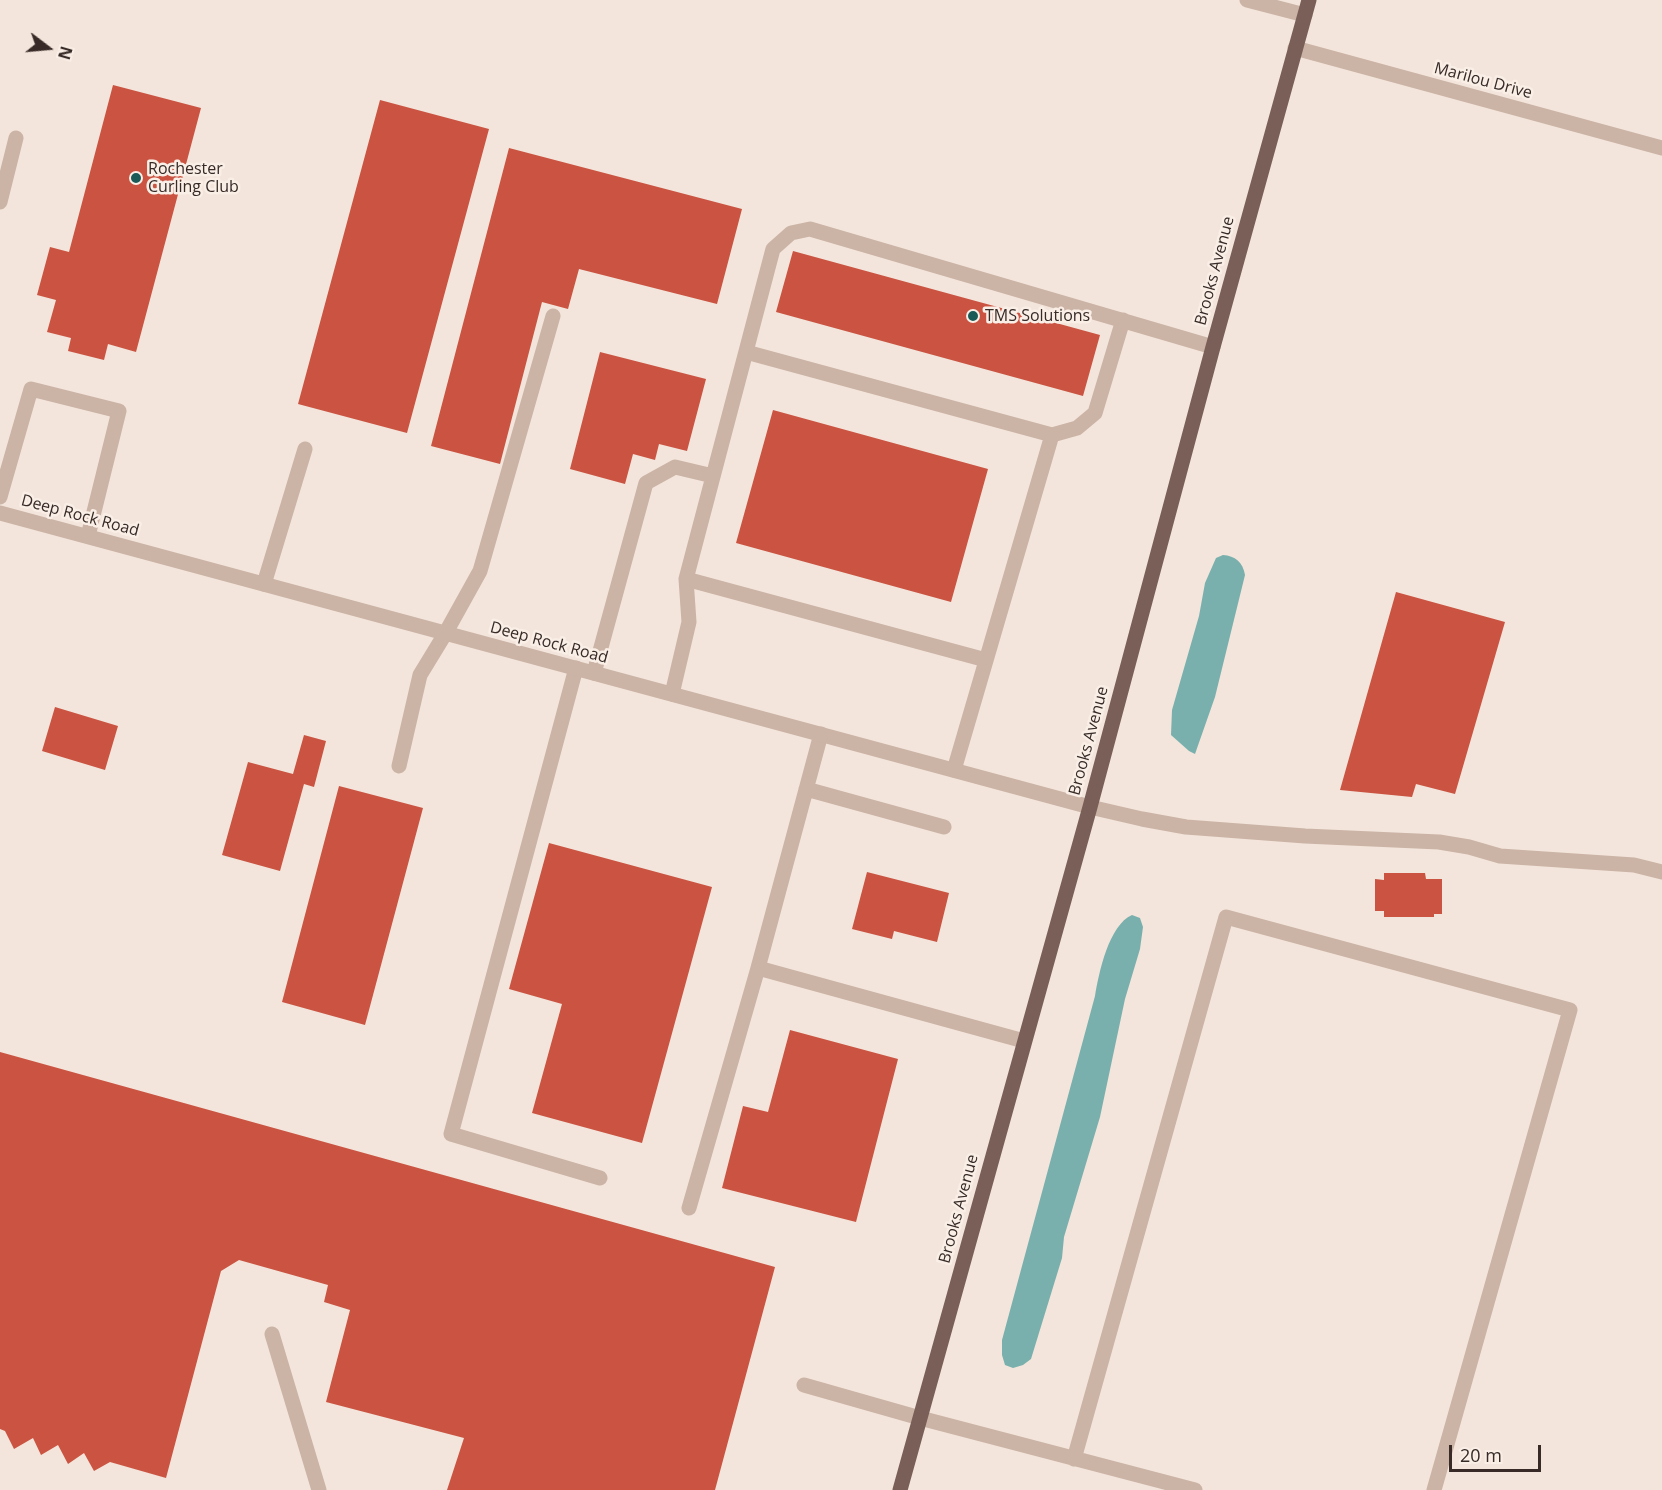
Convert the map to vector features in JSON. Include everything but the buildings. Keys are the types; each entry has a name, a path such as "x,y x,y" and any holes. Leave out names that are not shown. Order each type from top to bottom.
{"main road":[{"name":"Brooks Avenue","path":"900,1490 1090,807 1213,347 1307,8"}],"street":[{"path":"1247,0 1307,8"},
{"name":"Marilou Drive","path":"1295,48 1662,148"},
{"path":"0,202 16,138"},
{"path":"672,694 689,622 686,579 773,249 791,233 810,229 1213,347"},
{"path":"399,766 420,675 480,571 553,316"},
{"path":"746,352 1052,435 1077,428 1095,413 1123,320"},
{"path":"0,497 31,388 119,411 88,536"},
{"path":"954,770 1052,435"},
{"path":"264,584 305,448"},
{"path":"594,673 646,483 675,467 713,476"},
{"name":"Deep Rock Road","path":"0,513 1090,807 1142,819 1186,827 1305,836 1439,842 1469,847 1500,856 1634,865 1662,872"},
{"path":"686,579 986,660"},
{"path":"576,668 451,1134 600,1178"},
{"path":"689,1208 758,968 821,734"},
{"path":"806,789 944,827"},
{"path":"1074,1459 1226,917 1570,1010 1434,1490"},
{"path":"758,968 1024,1041"},
{"path":"272,1334 319,1490"},
{"path":"804,1385 1074,1459 1159,1485 1195,1490"}],"water":[{"path":"1223,555 1238,560 1245,575 1215,697 1195,754 1171,735 1172,710 1199,616 1205,583 1216,558"},
{"path":"1132,915 1140,918 1143,927 1140,949 1125,999 1100,1117 1064,1237 1062,1258 1031,1359 1013,1368 1005,1365 1002,1340 1095,996 1102,962 1117,928"}],"place":[{"name":"Rochester Curling Club","path":"136,178"},
{"name":"TMS Solutions","path":"973,316"}]}
